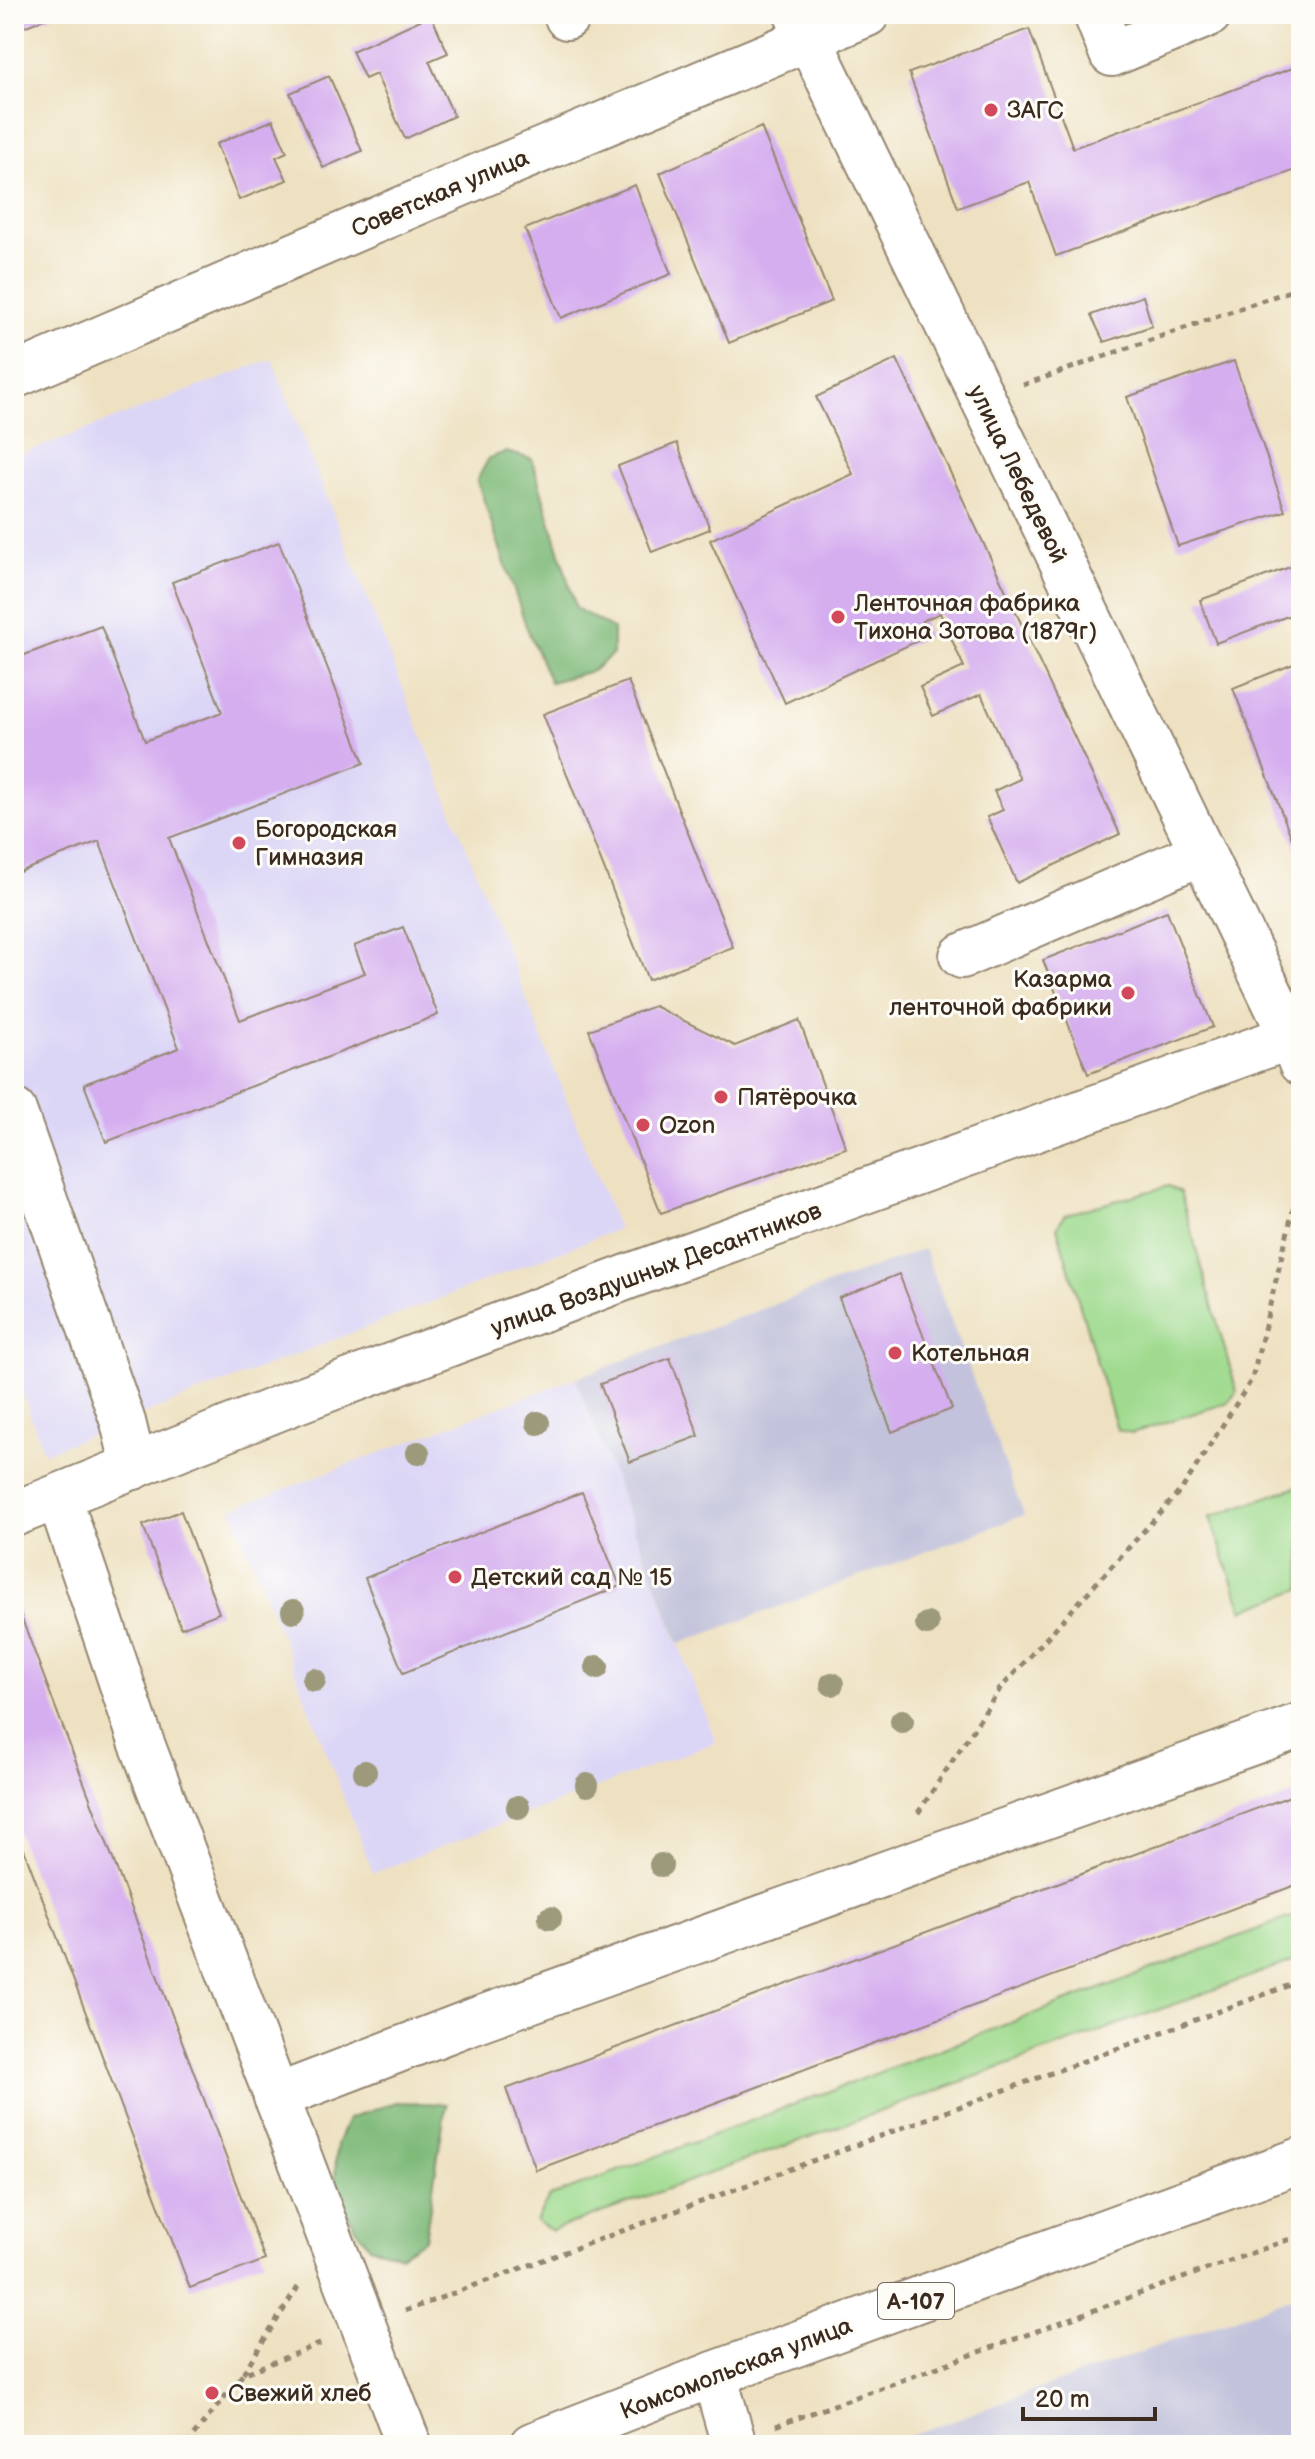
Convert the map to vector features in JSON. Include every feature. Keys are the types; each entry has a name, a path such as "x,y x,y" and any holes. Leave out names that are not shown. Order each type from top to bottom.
{"street":[{"name":"Советская улица","path":"14,376 479,176 803,27 867,14"},
{"path":"1096,14 1112,54 1209,14"},
{"name":"улица Лебедевой","path":"803,27 1201,853 1298,1044"},
{"path":"962,956 1201,853"},
{"name":"улица Воздушных Десантников","path":"14,1514 297,1401 633,1275 1298,1044"},
{"path":"14,1111 123,1422 134,1467"},
{"path":"59,1497 141,1741 409,2445"},
{"path":"276,2097 491,2015 1301,1725"},
{"name":"Комсомольская улица","path":"532,2445 714,2374 1301,2160"},
{"path":"714,2374 733,2443"}],"path":[{"path":"982,399 1301,287"},
{"path":"917,1814 1000,1689 1182,1489 1252,1379 1301,1177"},
{"path":"243,2374 363,2326 665,2218 1301,1981"},
{"path":"733,2443 1301,2235"},
{"path":"186,2445 243,2374 329,2238"}],"shaded area":[{"name":"Богородская Гимназия","path":"272,359 618,1229 44,1453 14,1369 14,457"},
{"path":"924,1249 1024,1515 679,1644 576,1378"},
{"name":"Детский сад № 15","path":"576,1378 716,1742 373,1873 232,1509"},
{"path":"1301,2294 1301,2445 885,2445"}],"green space":[{"path":"506,452 532,459 576,608 613,629 613,654 592,671 550,682 526,626 477,480 489,458"},
{"path":"1168,1186 1180,1192 1237,1392 1227,1403 1132,1433 1117,1430 1057,1228 1064,1215"},
{"path":"1301,1485 1301,1589 1243,1610 1210,1517"},
{"path":"1301,1913 1301,1958 552,2231 536,2221 549,2197"},
{"path":"396,2102 446,2104 425,2239 400,2255 369,2247 347,2214 335,2178 337,2144 348,2119"}],"building":[{"path":"14,14 56,14 14,31"},
{"path":"431,15 448,53 429,61 454,116 405,139 376,74 365,79 352,51"},
{"path":"1029,29 1073,148 1301,65 1301,168 1056,256 1029,182 958,208 909,73"},
{"path":"329,76 362,151 323,168 290,93"},
{"path":"273,120 287,152 276,157 287,180 239,200 216,144"},
{"path":"761,127 832,301 729,343 660,173"},
{"path":"635,185 671,274 561,318 525,229"},
{"path":"1143,296 1152,326 1104,342 1091,315"},
{"name":"Ленточная фабрика Тихона Зотова (1879г)","path":"897,359 1120,834 1017,883 987,817 1003,810 994,791 1020,779 981,694 933,716 920,687 964,667 940,613 922,621 928,636 785,703 710,540 853,474 816,397"},
{"path":"1234,361 1285,511 1178,546 1127,397"},
{"path":"677,443 710,529 652,552 618,466"},
{"path":"279,542 364,763 169,838 240,1020 365,973 354,946 403,927 438,1015 106,1142 84,1084 179,1048 99,841 14,874 14,659 101,626 145,741 222,712 172,582"},
{"path":"1301,563 1301,611 1216,643 1200,600"},
{"path":"1301,661 1301,862 1233,688"},
{"path":"628,681 733,947 648,980 543,714"},
{"name":"Казарма ленточной фабрики","path":"1167,911 1213,1027 1088,1074 1043,960"},
{"name":"Пятёрочка","path":"654,1006 735,1046 799,1020 846,1148 661,1213 589,1030"},
{"name":"Котельная","path":"899,1274 952,1409 892,1432 839,1298"},
{"path":"670,1358 699,1436 630,1462 600,1384"},
{"path":"582,1492 620,1586 403,1673 365,1578"},
{"path":"181,1511 219,1613 181,1628 143,1525"},
{"path":"14,1598 265,2260 190,2288 14,1823"},
{"path":"1301,1792 1301,1883 536,2170 506,2089"}],"place":[{"name":"ЗАГС","path":"991,110"},
{"name":"Ленточная фабрика Тихона Зотова (1879г)","path":"838,617"},
{"name":"Богородская Гимназия","path":"239,843"},
{"name":"Казарма ленточной фабрики","path":"1128,993"},
{"name":"Пятёрочка","path":"721,1097"},
{"name":"Ozon","path":"643,1125"},
{"name":"Котельная","path":"895,1353"},
{"name":"Детский сад № 15","path":"455,1577"},
{"name":"Свежий хлеб","path":"212,2393"}]}
